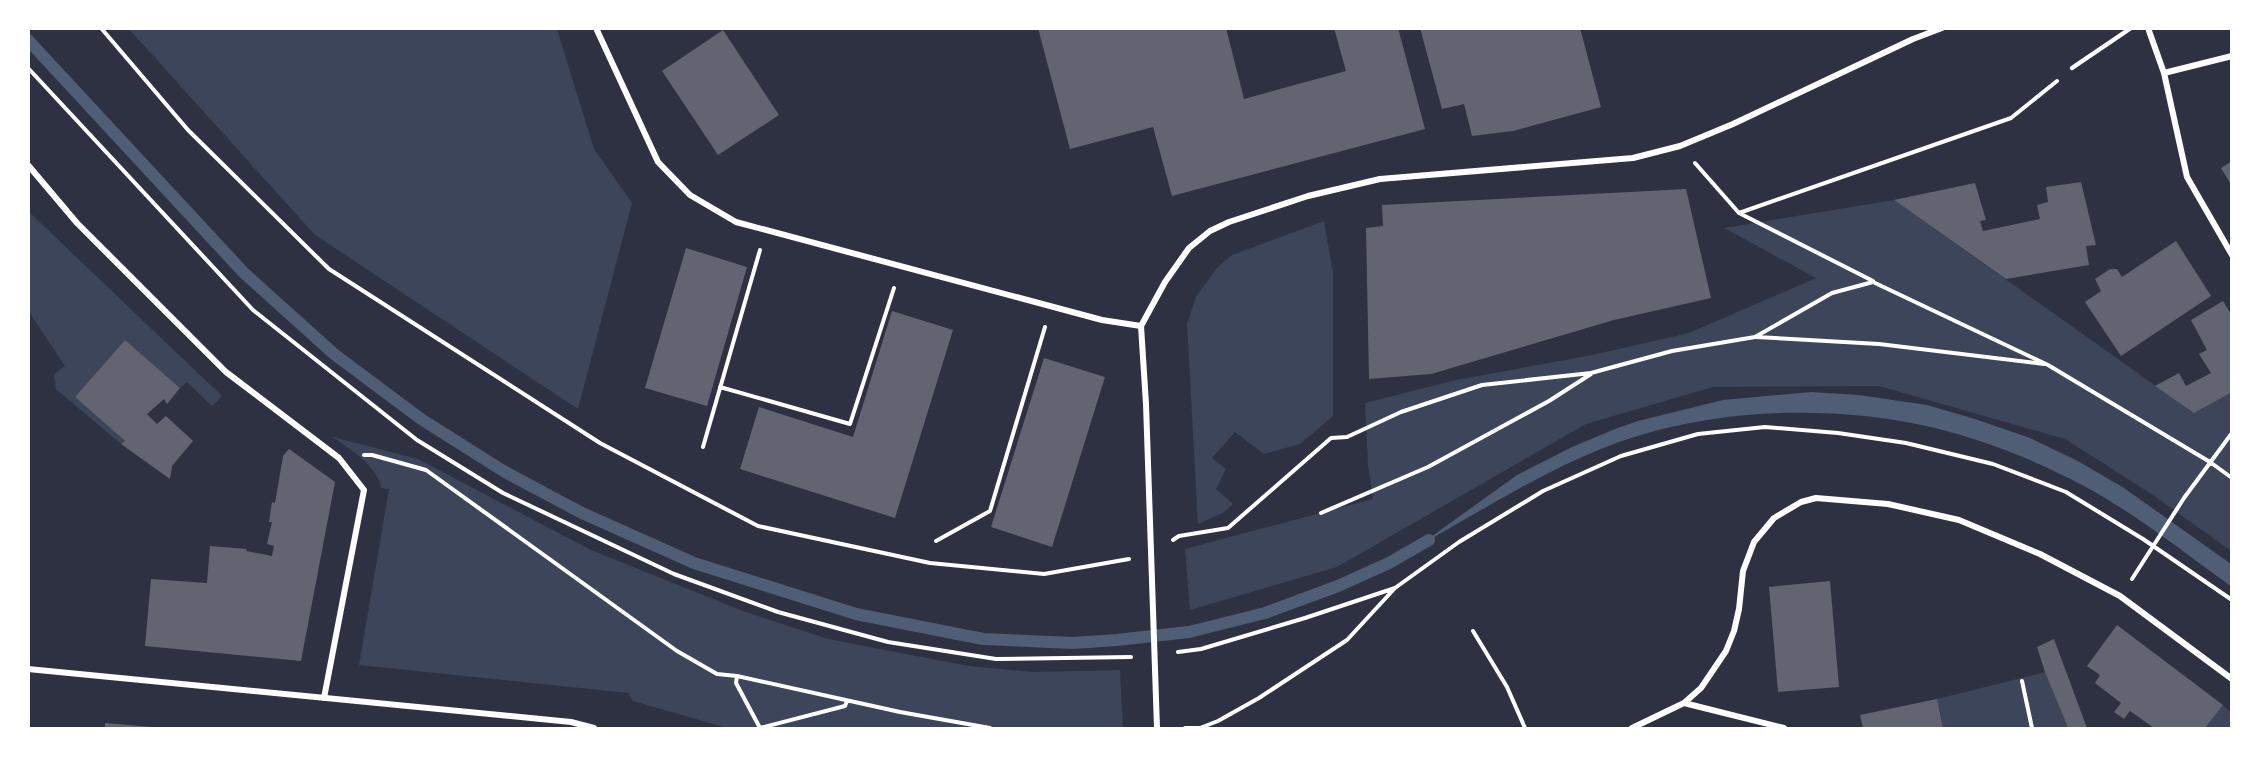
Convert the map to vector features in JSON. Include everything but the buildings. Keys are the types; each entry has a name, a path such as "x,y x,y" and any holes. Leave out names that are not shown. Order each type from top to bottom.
{"street":[{"path":"596,28 658,162 690,195 736,222 1102,320 1141,326"},
{"path":"1157,729 1146,404 1141,326 1165,282 1189,248 1210,231 1238,218 1308,196 1380,179 1633,158 1680,147 1913,39 1942,28"},
{"path":"2148,28 2164,73 2187,177 2232,255"},
{"path":"2164,73 2232,57"},
{"path":"28,165 77,223 226,372 339,458 364,490 324,698"},
{"path":"1632,729 1684,703 1701,688 1726,651 1739,609 1743,571 1754,542 1774,518 1801,502 1816,498 1888,504 1959,520 2040,554 2120,596 2232,679"},
{"path":"28,669 571,722 594,729"},
{"path":"1684,703 1784,729"}],"lane":[{"path":"2072,68 2131,28"}],"path":[{"path":"101,28 188,130 329,269 600,443 758,526 930,563 1044,574 1150,555 1179,536 1228,528 1331,438 1347,437 1401,412 1482,385 1591,373 1671,351 1755,337 1879,344 2048,365"},
{"path":"28,68 253,310 417,440 503,493 674,574 778,612 888,642 996,659 1114,659 1139,656"},
{"path":"1739,213 2011,118 2072,68"},
{"path":"1680,147 1739,213 1873,282 2048,365 2210,462 2232,478"},
{"path":"703,447 766,230"},
{"path":"720,387 850,424 901,265"},
{"path":"1755,337 1832,293 1873,282"},
{"path":"936,541 990,511 1051,306"},
{"path":"1321,513 1428,467 1550,401 1591,373"},
{"path":"2129,584 2184,498 2232,433"},
{"path":"339,458 372,455 426,470 677,651 717,674 737,676 847,701 990,729"},
{"path":"1170,653 1201,650 1395,588 1347,640 1259,698 1218,721 1200,728 1185,729"},
{"path":"1473,631 1507,687 1525,729"},
{"path":"737,676 736,683 760,728 845,706 847,701"},
{"path":"2022,681 2032,729"}],"shaded area":[{"path":"129,29 557,29 594,149 632,203 578,409 315,235"},
{"path":"1894,200 2194,413 2231,392 2231,551 2153,495 2065,439 1879,386 1713,387 1586,424 1337,567 1190,610 1185,549 1373,499 1368,465 1365,403 1456,380 1592,355 1689,333 1816,278 1724,228"},
{"path":"28,211 222,396 212,406 187,382 180,388 125,340 75,397 125,441 121,444 56,389 54,374 65,366 29,312"},
{"path":"1324,221 1333,273 1333,416 1300,444 1264,454 1235,432 1212,458 1226,469 1216,489 1233,504 1223,513 1198,524 1187,324 1196,297 1216,269 1232,255"},
{"path":"1811,392 1859,395 1927,405 2030,438 2078,461 2124,488 2231,564 2232,587 2121,508 2041,465 2001,448 1919,424 1878,417 1835,414 1792,413 1727,417 1636,436 1554,470 1417,547 1517,475 1572,447 1615,429 1723,400"},
{"path":"333,437 418,459 591,550 743,611 828,639 969,666 1032,672 1120,670 1123,728 727,728 633,701 628,693 359,665 389,489 381,488 379,480 369,466"},
{"path":"2045,672 2068,728 1943,728 1937,699"},
{"path":"2223,705 2231,712 2231,728 2205,728"}],"waterway":[{"path":"28,40 244,273 334,354 421,419 505,472 582,513 694,563 856,614 983,639 1073,643 1189,632 1265,613 1338,586 1389,563 1429,540"}]}
